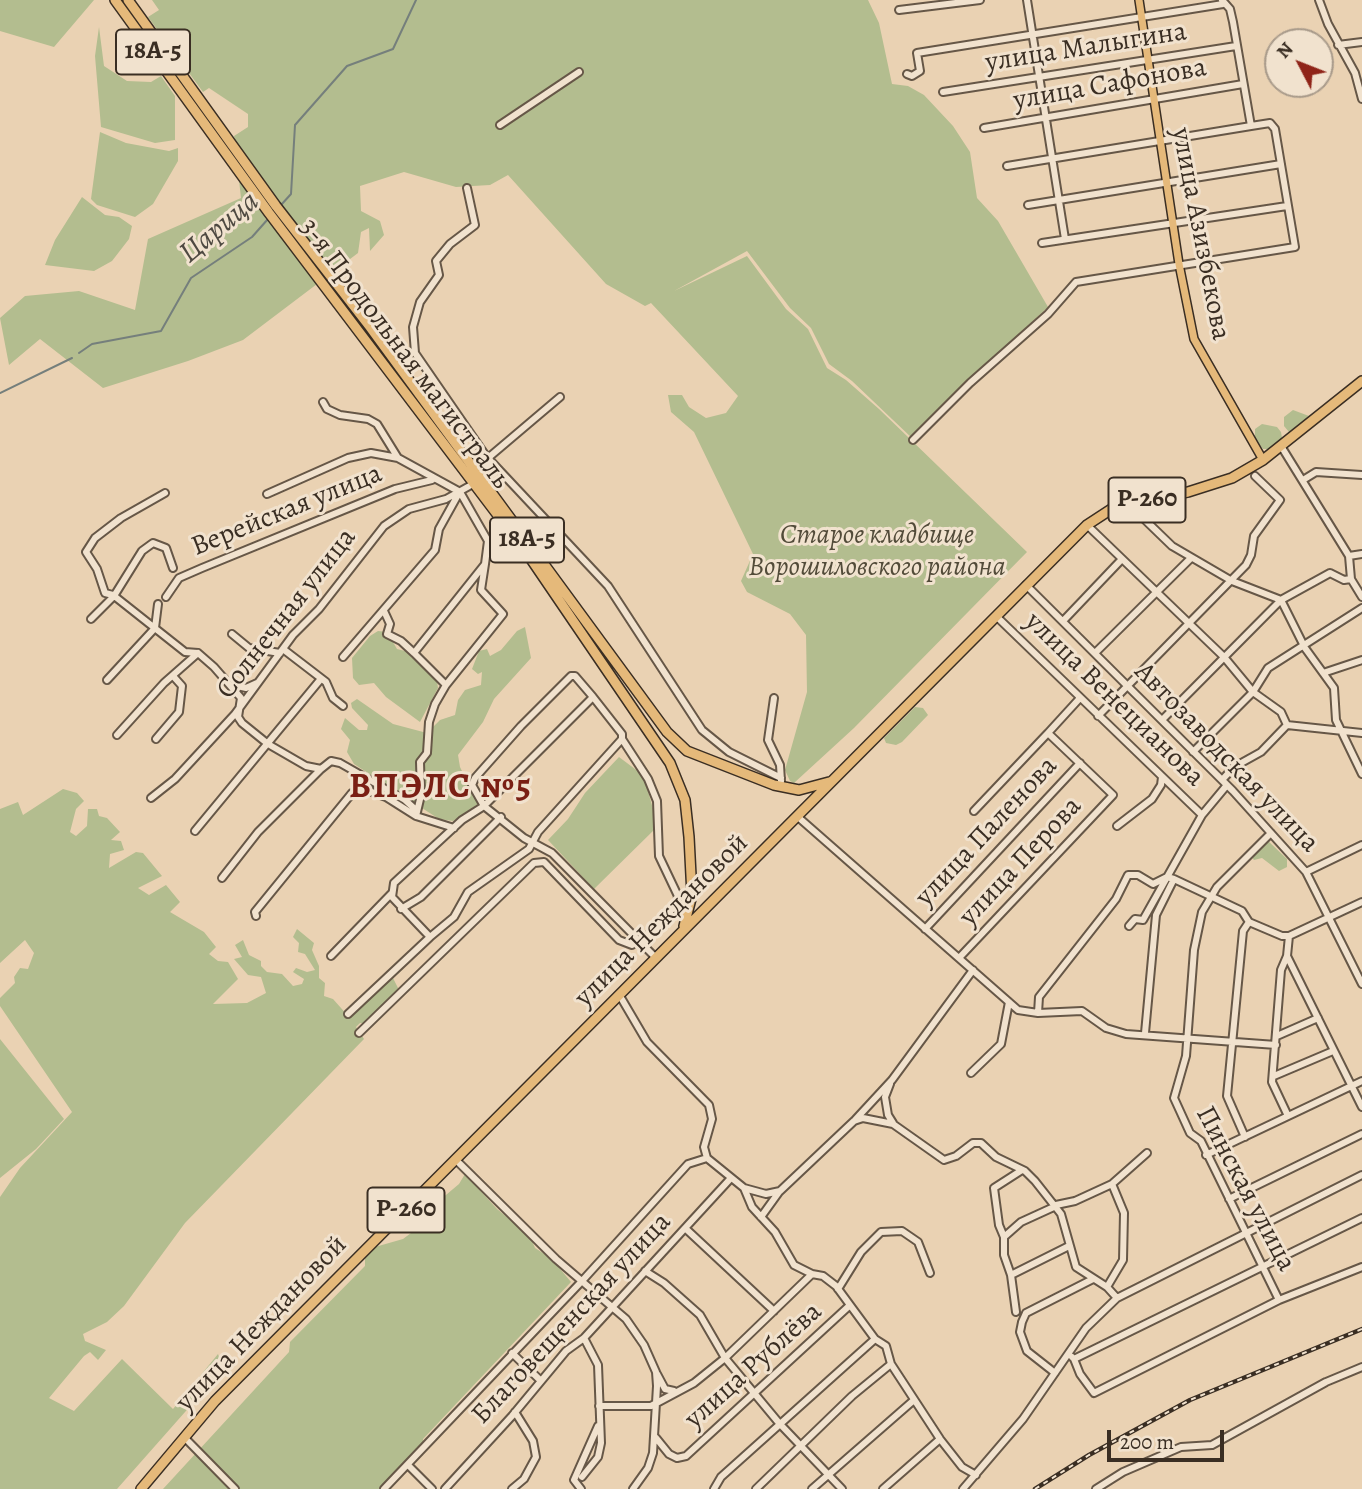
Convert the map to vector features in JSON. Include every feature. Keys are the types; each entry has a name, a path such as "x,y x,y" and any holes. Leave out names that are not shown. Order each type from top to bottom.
{"highway":[{"name":"3-я Продольная магистраль","path":"115,0 196,101"},
{"name":"3-я Продольная магистраль","path":"128,0 269,213 366,330 485,484 667,732 687,751 799,790"},
{"name":"3-я Продольная магистраль","path":"366,330 473,484 531,559 670,763 685,800 692,895 687,918 677,936"},
{"name":"Р-260","path":"1263,460 1362,381"},
{"name":"улица Неждановой","path":"141,1489 215,1401 1087,525 1113,508 1209,487 1232,478 1263,460"},
{"path":"655,740 667,750 674,750 667,732"},
{"path":"670,763 674,752 687,751"},
{"path":"799,790 816,787 837,778"},
{"path":"799,790 809,797 808,806"},
{"path":"692,895 696,905 705,909"}],"main road":[{"name":"улица Азизбекова","path":"1139,0 1172,225 1197,346 1263,460"}],"street":[{"path":"899,10 980,0"},
{"path":"1027,0 1065,239"},
{"path":"1319,0 1338,45 1355,74 1362,99"},
{"path":"907,74 912,76 920,71 917,53 1222,2 1230,9 1251,126"},
{"path":"1338,45 1362,42"},
{"name":"улица Малыгина","path":"943,92 1236,46"},
{"path":"500,125 579,72"},
{"name":"улица Сафонова","path":"984,128 1243,84"},
{"path":"914,440 970,383 1048,314 1076,282 1295,247 1275,129 1270,123 1007,166"},
{"path":"1028,205 1057,198 1281,164"},
{"path":"467,188 475,225 450,244 436,261 439,275 420,302 413,327 415,353 489,459 608,586 702,730 729,752 780,782"},
{"path":"1042,243 1287,206"},
{"path":"485,484 489,459 560,397"},
{"path":"323,402 327,409 340,415 368,419 377,424 398,458"},
{"path":"1281,446 1349,556 1351,579 1362,597"},
{"path":"267,494 348,458 371,453 398,458 433,480 460,492 488,541 481,590 503,614 446,685 429,722 427,753 420,762 421,795 416,816"},
{"path":"1303,480 1316,472 1362,475"},
{"path":"1098,716 1232,581 1251,555 1254,536 1280,500 1255,475"},
{"name":"Верейская улица","path":"166,597 179,578 395,489 433,480"},
{"name":"Солнечная улица","path":"151,798 175,779 240,709 282,651 320,609 384,526 410,509 446,499 473,484"},
{"path":"344,657 435,550 439,529 460,492"},
{"path":"165,493 121,518 95,538 86,552 97,569 104,593 114,596 185,652 198,653 233,685 241,698 238,717 242,723 268,744 306,766 321,769"},
{"path":"1134,502 1141,516 1171,546 1232,581 1280,600 1304,648 1334,688 1336,720 1345,732 1362,774"},
{"path":"1087,525 1224,657 1253,692 1281,712 1287,725"},
{"path":"91,619 114,596 142,551 153,543 166,548 173,568"},
{"path":"1349,556 1362,554"},
{"path":"1063,621 1122,559"},
{"path":"1095,653 1155,591 1191,559"},
{"path":"414,653 485,564"},
{"path":"1162,720 1280,600 1331,573 1344,580 1351,579"},
{"name":"Автозаводская улица","path":"1026,585 1225,783 1306,872 1362,984"},
{"path":"107,680 155,628 158,604"},
{"path":"1194,752 1253,692 1268,668 1304,648 1362,608"},
{"path":"384,611 390,624 387,634 414,653 446,685"},
{"name":"улица Венецианова","path":"996,616 1202,815"},
{"path":"232,634 249,648 282,651 326,682 333,698 342,706"},
{"path":"117,735 198,653"},
{"path":"1323,673 1362,660"},
{"path":"156,739 179,712 182,686 173,676"},
{"path":"641,943 677,904 678,896 659,856 657,801 648,779 622,739 622,734 575,676 561,685 475,778 472,785 484,806 531,842 552,853 641,943 656,958"},
{"path":"195,831 320,680"},
{"path":"233,685 246,688 259,682"},
{"path":"331,956 392,893 394,883 454,828 484,806 593,697"},
{"path":"774,698 768,740 780,765 780,782"},
{"path":"974,811 1080,698"},
{"path":"1287,725 1362,733"},
{"path":"1145,1033 1156,915 1171,878 1202,815 1234,768 1261,752 1287,725"},
{"path":"1048,733 1080,763"},
{"path":"348,1014 454,917 468,892 529,849 531,842 622,739"},
{"path":"222,878 258,832 331,761 405,800 416,810 416,816"},
{"name":"улица Перова","path":"959,958 1113,795 1080,763"},
{"name":"улица Паленова","path":"925,929 1080,763"},
{"path":"1117,826 1152,799 1161,785 1162,777"},
{"path":"256,916 254,912 352,793 360,789 386,797 416,816 454,828"},
{"path":"401,909 421,897 500,817"},
{"path":"798,817 1018,1010 1038,1013 1082,1011 1106,1028 1126,1034 1145,1033 1186,1039 1276,1045"},
{"name":"Пинская улица","path":"1271,833 1217,887 1202,912 1194,950 1186,1056 1174,1098 1190,1133 1201,1141 1279,1300"},
{"path":"1306,872 1362,845"},
{"path":"359,1034 534,863 544,862 619,940 632,945"},
{"path":"1038,1013 1040,997 1116,899 1128,875 1138,875 1153,884 1171,878 1242,911 1249,922 1276,934 1289,936 1362,902"},
{"path":"1129,926 1136,919 1143,920 1171,878"},
{"path":"392,893 401,909 430,937"},
{"path":"1245,1137 1227,1096 1242,931 1249,922"},
{"path":"1288,1116 1273,1088 1281,970 1287,956 1289,936"},
{"path":"1287,956 1362,1107"},
{"path":"761,1217 780,1191 855,1121 892,1080 973,970"},
{"path":"620,996 647,1042 709,1105 712,1119 704,1147 707,1158 744,1188 794,1265 823,1276 838,1289 874,1339 886,1346 891,1364 940,1439 962,1467 976,1475"},
{"path":"971,1073 1000,1044 1009,1002"},
{"path":"1277,1036 1318,1018"},
{"path":"1274,1076 1333,1051"},
{"path":"892,1080 885,1097 888,1115 893,1124"},
{"path":"1206,1155 1362,1080"},
{"path":"855,1121 871,1118 893,1124 940,1159 956,1156 977,1142 996,1157 1021,1170 1056,1206 1076,1267 1107,1287 1117,1298"},
{"path":"1228,1199 1362,1134"},
{"path":"1004,1237 1021,1222 1112,1184 1147,1153"},
{"path":"384,1489 409,1466 688,1164 707,1158"},
{"path":"456,1160 535,1239 612,1307 639,1336 665,1389 674,1391"},
{"path":"1016,1312 994,1188 1021,1170"},
{"path":"963,1489 1055,1373 1071,1357 1086,1328 1117,1298 1160,1274 1362,1175"},
{"name":"Благовещенская улица","path":"445,1489 566,1351 584,1338 731,1178"},
{"path":"1107,1287 1123,1260 1124,1213 1112,1184"},
{"path":"744,1188 766,1194 780,1191"},
{"path":"766,1194 770,1203"},
{"path":"1071,1357 1362,1218"},
{"path":"685,1228 774,1311"},
{"path":"838,1289 861,1252 881,1233 902,1231 918,1242 930,1273"},
{"path":"1011,1275 1069,1246"},
{"path":"1071,1357 1094,1393 1279,1300 1362,1267"},
{"path":"645,1271 664,1283 700,1315 725,1358 779,1423 842,1489"},
{"path":"599,1406 651,1406 674,1391 694,1383 725,1358 812,1274"},
{"path":"1055,1373 1027,1350 1020,1332 1022,1322 1026,1313 1093,1279"},
{"name":"улица Рублёва","path":"654,1433 657,1441 669,1454 677,1458 686,1456 756,1395 849,1306"},
{"path":"582,1477 598,1457 599,1424 598,1365 584,1338"},
{"path":"714,1489 721,1477 874,1339"},
{"path":"512,1353 541,1381"},
{"path":"756,1489 852,1396 891,1364"},
{"path":"1096,1489 1123,1472 1181,1447 1212,1445 1326,1382 1362,1367"},
{"path":"633,1489 645,1473 653,1453 656,1372"},
{"path":"812,1489 827,1473 914,1400"},
{"path":"512,1489 524,1479 536,1457 533,1441 515,1412"},
{"path":"581,1489 575,1483 575,1476 598,1435"},
{"path":"184,1437 235,1489"},
{"path":"883,1489 940,1439"},
{"path":"409,1466 432,1489"}],"green space":[{"path":"0,0 94,0 54,47 0,31"},
{"name":"Старое кладбище Ворошиловского района","path":"152,0 868,0 879,23 892,84 908,86 924,95 953,126 970,152 977,198 998,221 1048,307 967,382 913,439 852,381 829,364 811,328 790,308 747,251 674,291 747,256 786,309 808,329 827,368 846,380 879,409 1027,552 854,728 794,783 790,781 785,770 807,692 806,635 790,614 747,592 741,581 753,554 694,432 671,412 668,395 682,395 689,407 706,418 726,413 738,396 651,303 645,306 606,284 508,175 490,185 456,187 404,172 360,186 361,211 380,221 384,235 370,251 369,228 361,232 358,253 243,340 188,361 103,388 40,339 9,365 0,318 25,296 79,291 135,310 148,239 241,198 234,136 248,127 248,114 209,88 203,92 148,17 159,10"},
{"path":"99,27 104,66 127,81 151,82 161,76 175,96 175,140 155,143 101,127 95,56"},
{"path":"100,132 126,143 169,151 178,148 178,161 153,204 135,217 97,205 91,199"},
{"path":"82,197 105,215 119,217 132,226 129,239 112,261 94,271 45,265 55,240"},
{"path":"1293,410 1309,416 1289,432 1284,426 1284,417"},
{"path":"1262,424 1277,427 1281,432 1282,438 1269,449 1263,449 1255,439 1255,429"},
{"path":"525,627 531,658 494,699 483,722 458,755 460,767 478,804 453,821 439,819 354,764 347,752 350,740 341,729 345,718 359,730 367,730 368,725 352,708 351,703 357,699 393,724 427,733 440,720 455,715 458,700 465,690 481,685 482,672 478,674 472,669 479,651 487,649 490,656 501,650 517,631"},
{"path":"378,631 387,632 397,649 405,651 437,681 438,688 420,722 386,697 374,683 359,685 353,678 352,658 370,636"},
{"path":"915,707 923,708 928,715 902,742 896,745 886,743 884,738"},
{"path":"619,757 639,772 646,784 657,823 656,828 594,889 548,840 568,819 585,793"},
{"path":"63,789 77,793 84,801 76,809 70,832 76,836 87,826 88,809 97,809 99,816 107,818 120,832 111,840 121,841 124,850 110,854 109,868 136,852 143,853 162,876 138,888 149,895 166,885 180,902 170,912 204,932 216,947 209,954 218,961 228,962 238,979 213,1004 247,1003 266,993 261,977 248,975 234,959 242,957 235,945 243,940 249,955 261,961 261,966 267,972 282,974 293,986 302,984 304,979 293,972 296,968 307,972 315,970 305,954 298,952 299,943 293,937 297,929 314,943 312,950 319,966 319,978 325,983 324,996 333,999 349,1017 400,966 403,969 393,978 399,990 394,999 368,1024 360,1023 356,1027 364,1039 185,1223 124,1306 107,1322 83,1334 85,1341 106,1350 98,1360 90,1352 84,1356 49,1398 74,1411 122,1359 173,1409 218,1354 223,1369 117,1489 0,1489 0,1197 20,1168 72,1112 0,1006 0,998 15,983 14,977 20,968 28,969 34,953 25,940 0,963 0,809 18,802 23,815"},
{"path":"1266,839 1287,859 1287,867 1279,871 1262,858 1254,860 1251,856"},
{"path":"0,1039 64,1119 36,1149 0,1178"},
{"path":"465,1174 497,1209 530,1236 535,1248 551,1258 571,1282 423,1439 424,1444 404,1468 379,1489 163,1489 289,1352 290,1342 365,1266 365,1257 375,1247 403,1239 415,1230 424,1213 422,1207 430,1203 434,1205 459,1184"}],"waterway":[{"name":"Царица","path":"281,205 291,194 295,125 347,66 393,49 416,0"},
{"name":"Царица","path":"79,353 92,344 161,331 191,278 252,237 268,219"},
{"name":"Царица","path":"0,393 72,358"}],"railway":[{"path":"1035,1489 1089,1455 1190,1400 1362,1329"}],"district":[{"name":"ВПЭЛС №5","path":"441,788"}]}
